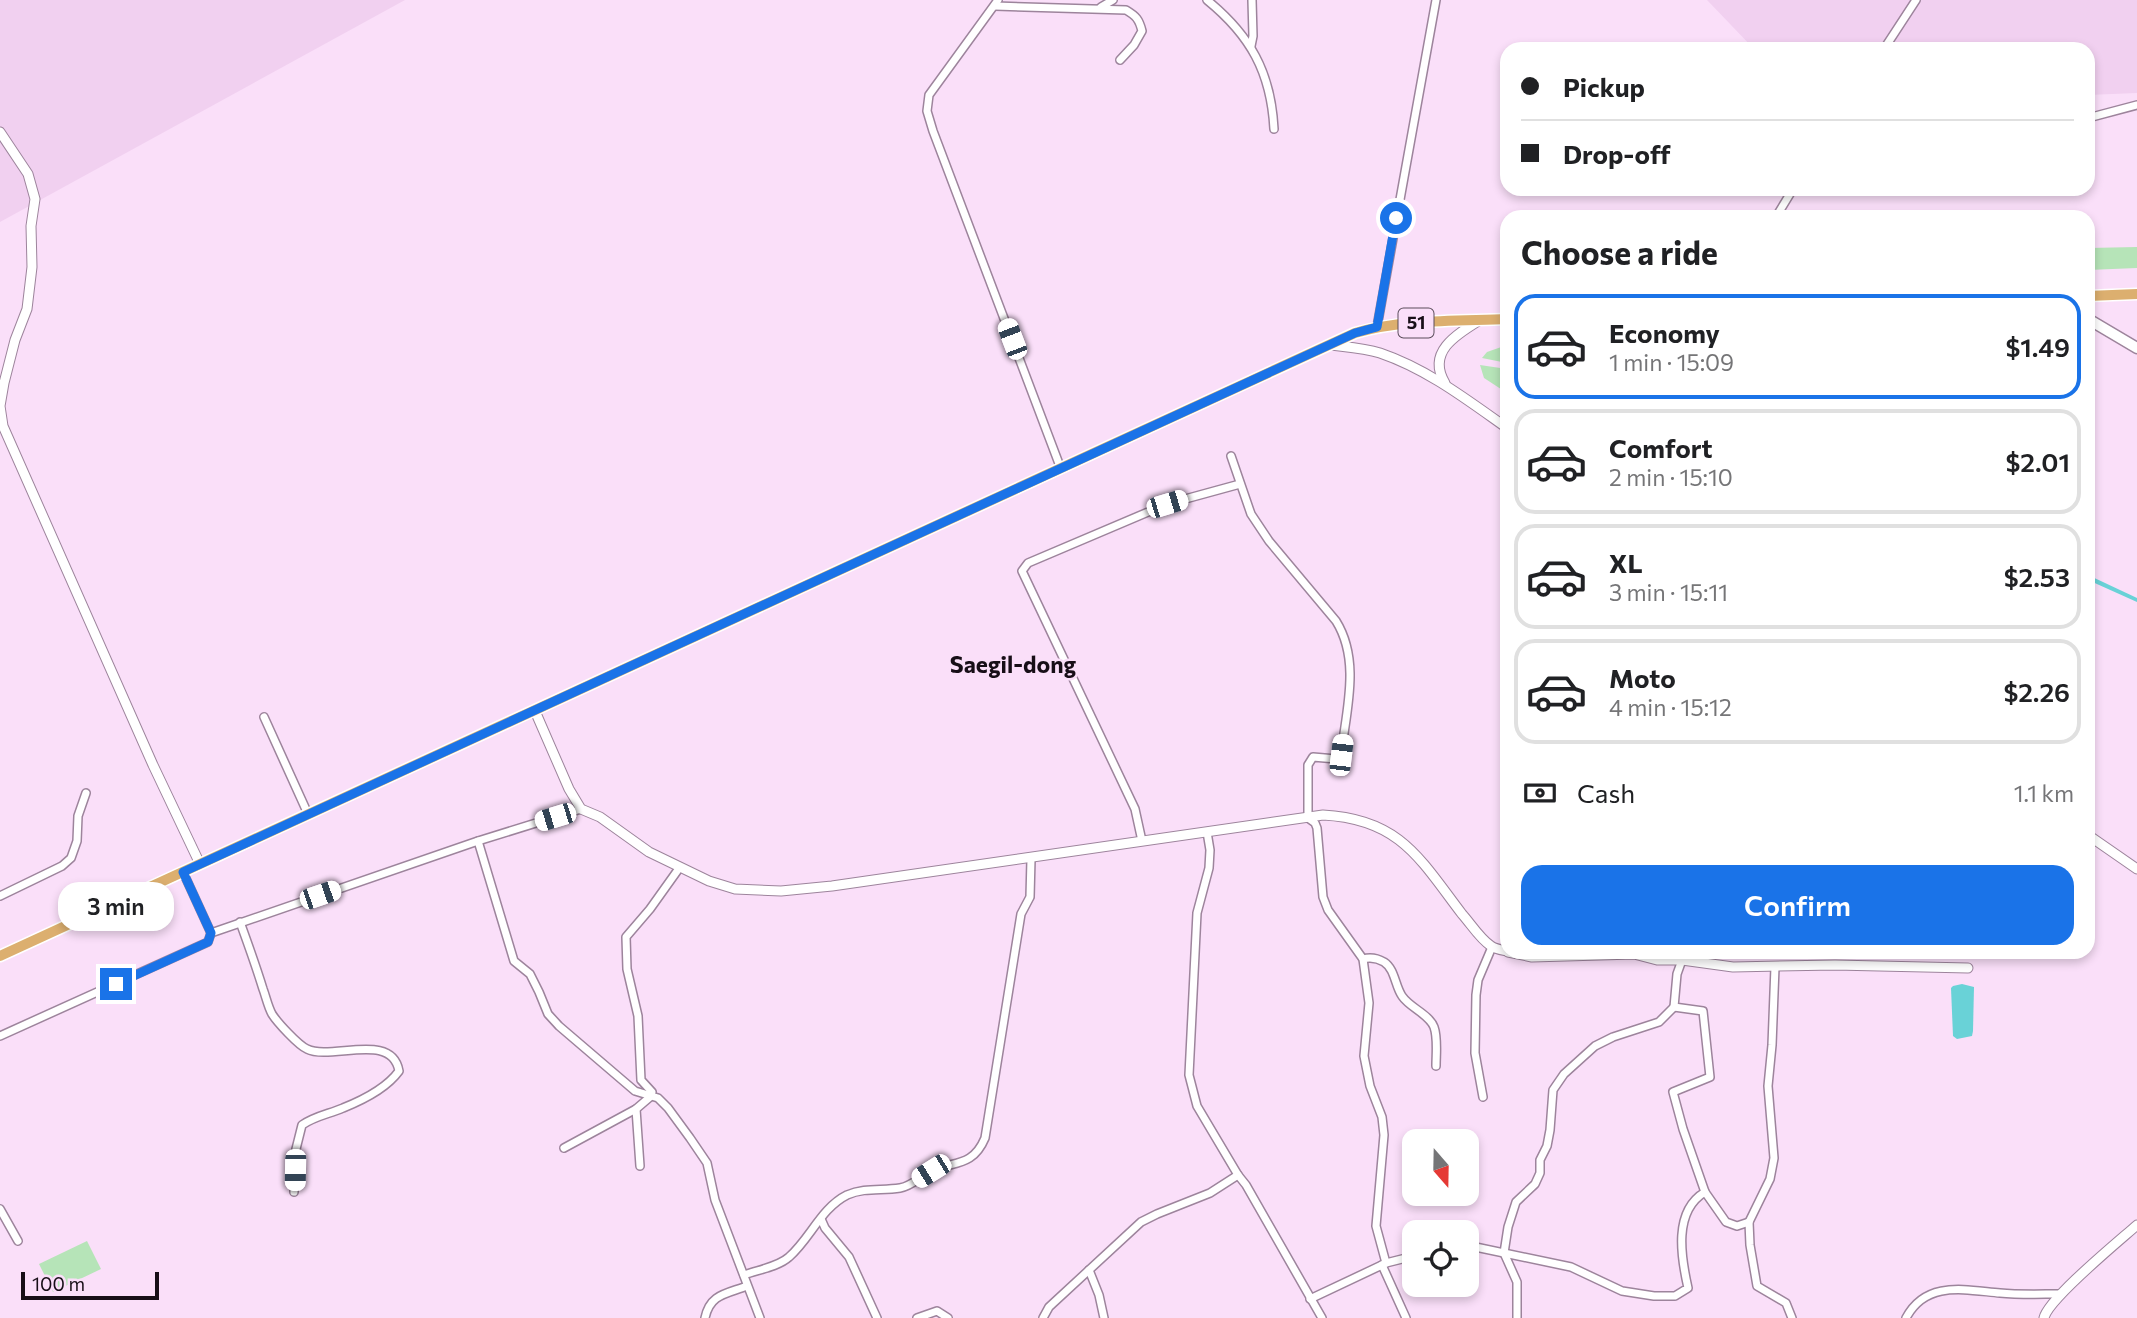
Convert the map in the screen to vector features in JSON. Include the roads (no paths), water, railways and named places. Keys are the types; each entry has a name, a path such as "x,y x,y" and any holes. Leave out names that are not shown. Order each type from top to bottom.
{"main road":[{"path":"2095,296 2137,293"},
{"name":"51","path":"0,957 1355,333 1398,324 1500,319"},
{"path":"2095,323 2137,348"}],"street":[{"path":"1097,9 1113,0"},
{"path":"1207,0 1224,14 1251,46 1269,92 1274,129"},
{"path":"1251,46 1252,0"},
{"path":"1377,327 1436,0"},
{"path":"1889,42 1916,0"},
{"path":"1061,469 933,131 927,111 929,95 996,3 1126,10 1139,20 1142,31 1135,45 1120,60"},
{"path":"2095,116 2137,105"},
{"path":"0,132 28,174 35,199 27,309 15,340 4,383 0,407 3,426 153,765 200,864"},
{"path":"1446,384 1440,374 1442,353 1454,336 1480,320"},
{"path":"1329,345 1378,352 1397,360 1446,384 1500,423"},
{"path":"1231,456 1251,514 1269,541 1336,621 1344,634 1350,657 1341,755 1336,759 1313,757 1308,765 1308,818"},
{"path":"1142,841 1135,809 1022,570 1028,563 1167,504 1240,484"},
{"path":"535,712 569,789 581,808 600,817 649,852 709,881 735,889 780,891 832,886 1323,815 1386,830 1418,855 1472,926 1492,947 1500,950"},
{"path":"264,717 307,814"},
{"path":"0,896 62,866 71,858 77,841 78,816 86,793"},
{"path":"211,933 581,808"},
{"path":"1308,818 1317,828 1323,897 1328,910 1363,959 1369,1003 1364,1056 1370,1086 1382,1117 1384,1135 1376,1226 1384,1264 1406,1318"},
{"path":"1207,832 1209,868 1196,913 1189,1075 1197,1106 1322,1318"},
{"path":"2095,840 2137,869"},
{"path":"478,841 514,961 530,974 548,1014 635,1091 658,1098 707,1163 715,1200 760,1318"},
{"path":"744,1275 787,1259 828,1209 845,1196 863,1190 900,1188 931,1171 973,1156 980,1150 985,1138 1021,914 1030,897 1031,859"},
{"path":"564,1149 636,1109 650,1097 652,1092 641,1080 638,1016 627,969 626,937 680,867"},
{"path":"0,1035 208,942 211,933 183,872"},
{"path":"240,922 272,1015 296,1040 307,1049 320,1052 358,1049 386,1052 393,1056 398,1064 399,1071 390,1082 344,1108 312,1118 302,1125 296,1149 294,1192"},
{"path":"1483,1097 1475,1053 1476,995 1478,981 1492,947"},
{"path":"1363,959 1371,957 1387,963 1401,995 1430,1019 1435,1030 1436,1066"},
{"path":"1517,1318 1517,1282 1504,1254 1516,1202 1535,1184 1540,1173 1540,1160 1547,1146 1550,1130 1553,1090 1564,1074 1595,1046 1613,1037 1659,1022 1674,1007 1681,959"},
{"path":"1696,959 1733,967 1835,965 1968,968"},
{"path":"1775,967 1768,1086 1774,1158 1770,1179 1749,1222 1750,1245 1757,1286 1786,1303 1792,1318"},
{"path":"1674,1007 1703,1011 1710,1077 1673,1092 1683,1129 1705,1192 1726,1222 1737,1226 1749,1222"},
{"path":"636,1109 640,1166"},
{"path":"1043,1318 1049,1307 1141,1222 1210,1193 1238,1175"},
{"path":"1479,1248 1571,1267 1622,1291 1675,1296 1688,1288 1682,1263 1681,1235 1688,1210 1693,1199 1705,1192"},
{"path":"0,1209 18,1241"},
{"path":"821,1219 825,1228 849,1257 877,1318"},
{"path":"2044,1318 2061,1294 2137,1225"},
{"path":"1310,1299 1384,1264 1402,1259"},
{"path":"1089,1270 1104,1318"},
{"path":"705,1318 708,1305 714,1299 747,1286"},
{"path":"1906,1318 1912,1306 1941,1290 2061,1294"},
{"path":"917,1318 937,1311 948,1318"}],"district":[{"name":"Saegil-dong","path":"1013,665"}]}
